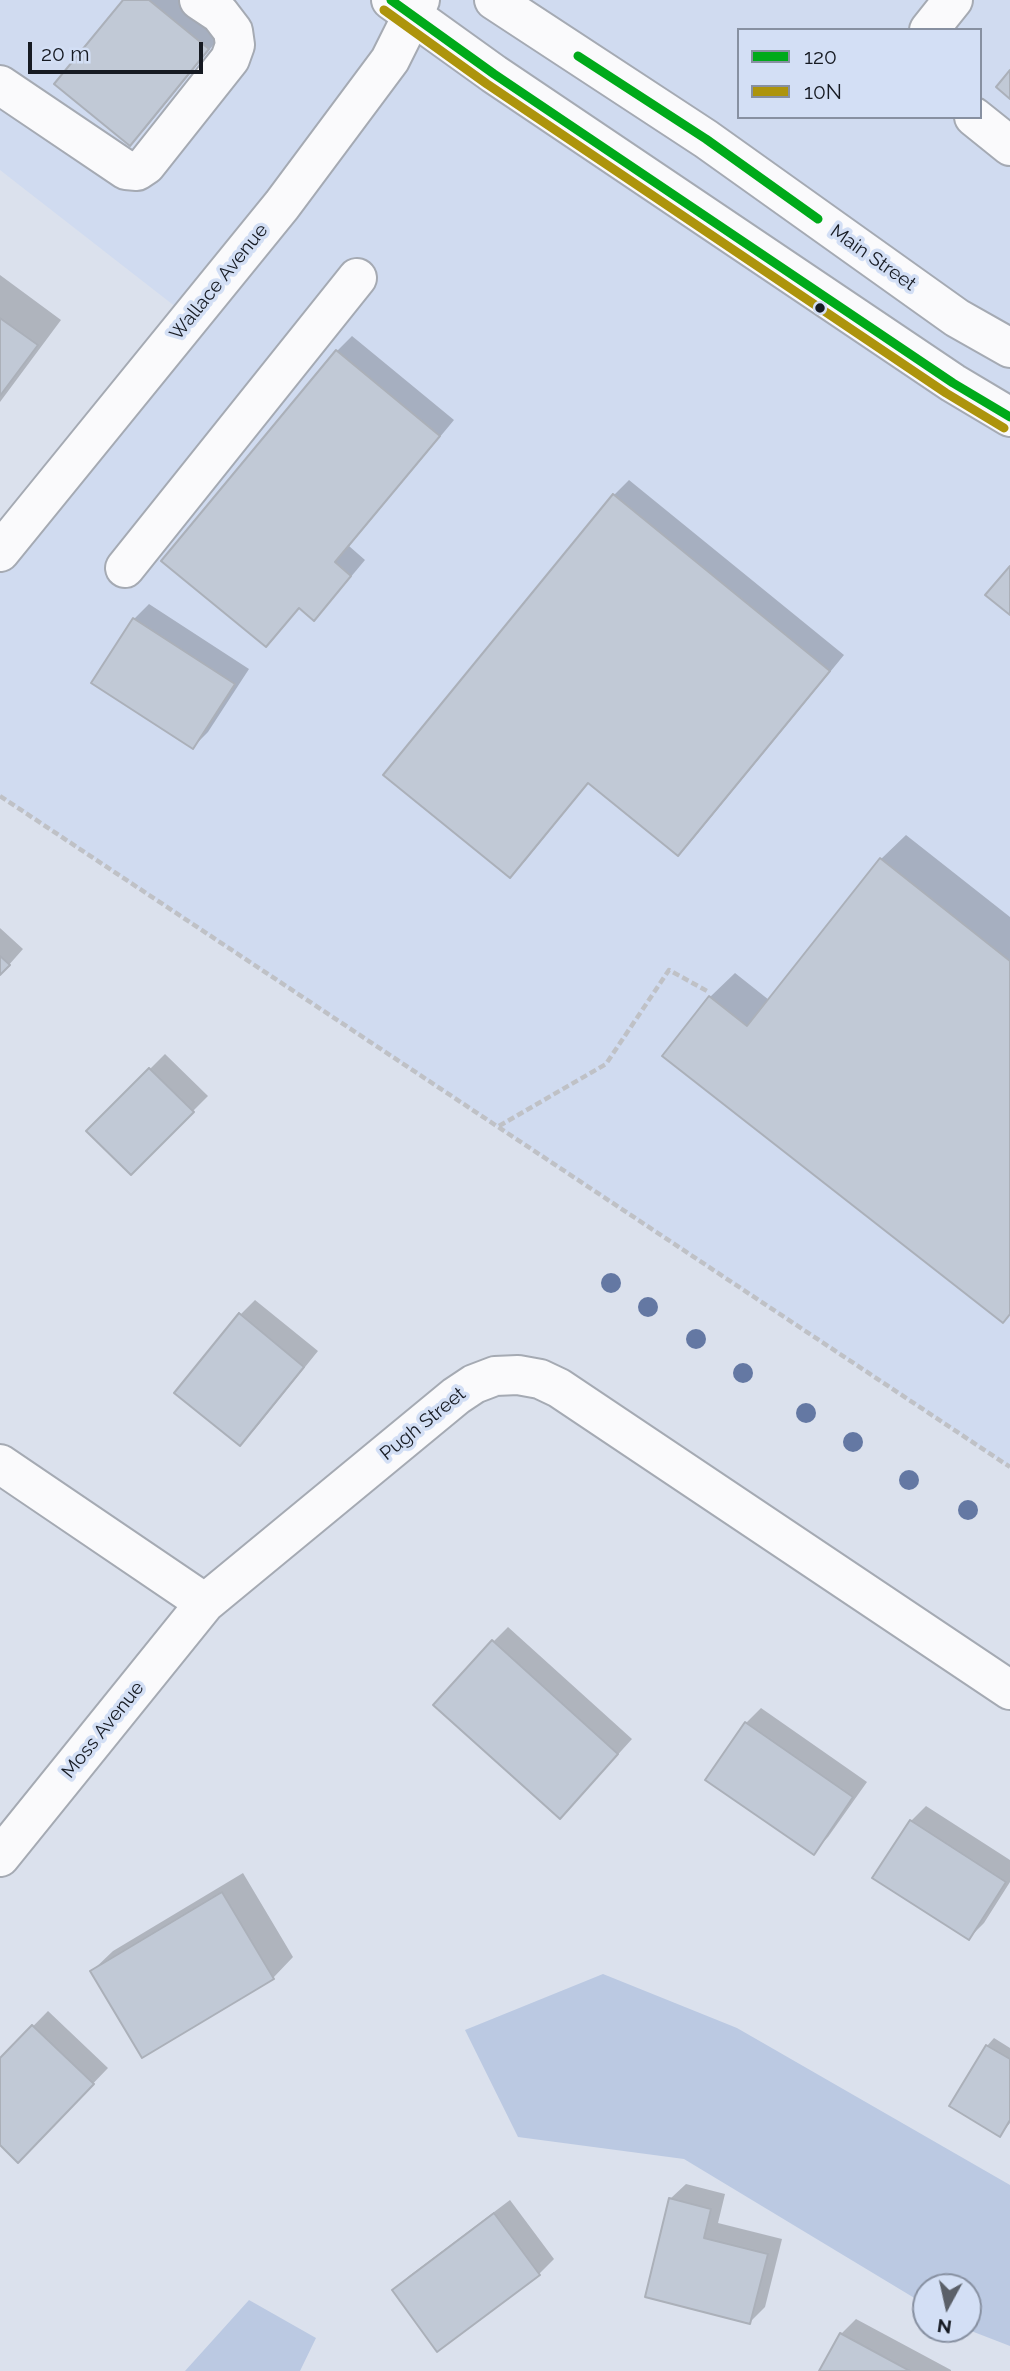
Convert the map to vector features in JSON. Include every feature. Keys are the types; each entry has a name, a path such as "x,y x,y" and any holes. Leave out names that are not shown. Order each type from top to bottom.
{"street":[{"path":"0,85 126,170 137,171 146,165 230,59 235,45 233,31 220,14 199,0"},
{"name":"Main Street","path":"494,0 706,139 957,318 1010,348"},
{"path":"931,28 953,0"},
{"path":"408,5 494,74 942,376 1010,417"},
{"name":"Wallace Avenue","path":"0,552 282,205 390,60 408,5"},
{"path":"976,119 1010,146"},
{"path":"125,568 357,278"},
{"name":"Pugh Street","path":"205,1603 456,1396 474,1384 495,1376 518,1375 540,1379 559,1388 1010,1690"},
{"path":"0,1464 205,1603"},
{"name":"Moss Avenue","path":"0,1857 205,1603"}],"path":[{"path":"0,796 1010,1467"},
{"path":"499,1126 606,1064 669,970 707,991"}],"shaded area":[{"path":"0,0 1010,0 1010,1467 0,796 0,552 190,318 0,170"},
{"path":"603,1974 737,2028 1010,2185 1010,2346 982,2335 982,2273 912,2273 912,2297 684,2159 518,2137 465,2030"},
{"path":"249,2300 316,2338 300,2371 185,2371"}],"building":[{"path":"123,0 149,0 209,49 130,146 54,84"},
{"path":"1010,70 1010,99 996,87"},
{"path":"0,318 38,345 0,396"},
{"path":"336,350 440,436 335,562 351,576 314,621 299,608 266,647 161,561"},
{"path":"613,494 830,671 678,856 588,783 510,878 383,775"},
{"path":"1010,566 1010,615 985,595"},
{"path":"133,618 235,684 193,749 91,683"},
{"path":"880,858 1010,961 1010,1314 1003,1323 662,1056 709,996 747,1026"},
{"path":"0,956 10,965 0,975"},
{"path":"149,1068 194,1112 131,1175 86,1131"},
{"path":"239,1313 304,1367 240,1446 174,1393"},
{"path":"492,1640 618,1754 560,1819 433,1705"},
{"path":"745,1722 853,1797 814,1855 705,1780"},
{"path":"910,1820 1006,1882 969,1940 872,1878"},
{"path":"222,1892 274,1979 142,2058 90,1971"},
{"path":"32,2025 94,2084 18,2163 0,2145 0,2058"},
{"path":"986,2045 1010,2059 1010,2120 1000,2137 949,2106"},
{"path":"669,2198 711,2209 704,2238 768,2254 750,2324 645,2297"},
{"path":"494,2213 540,2275 437,2352 392,2290"},
{"path":"840,2333 910,2371 819,2371"}],"transit line":[{"name":"120","path":"391,0 494,74 953,383 1010,417"},
{"name":"10N","path":"384,10 487,84 946,393 1004,428"},
{"name":"120","path":"578,56 706,139 818,219"}]}
